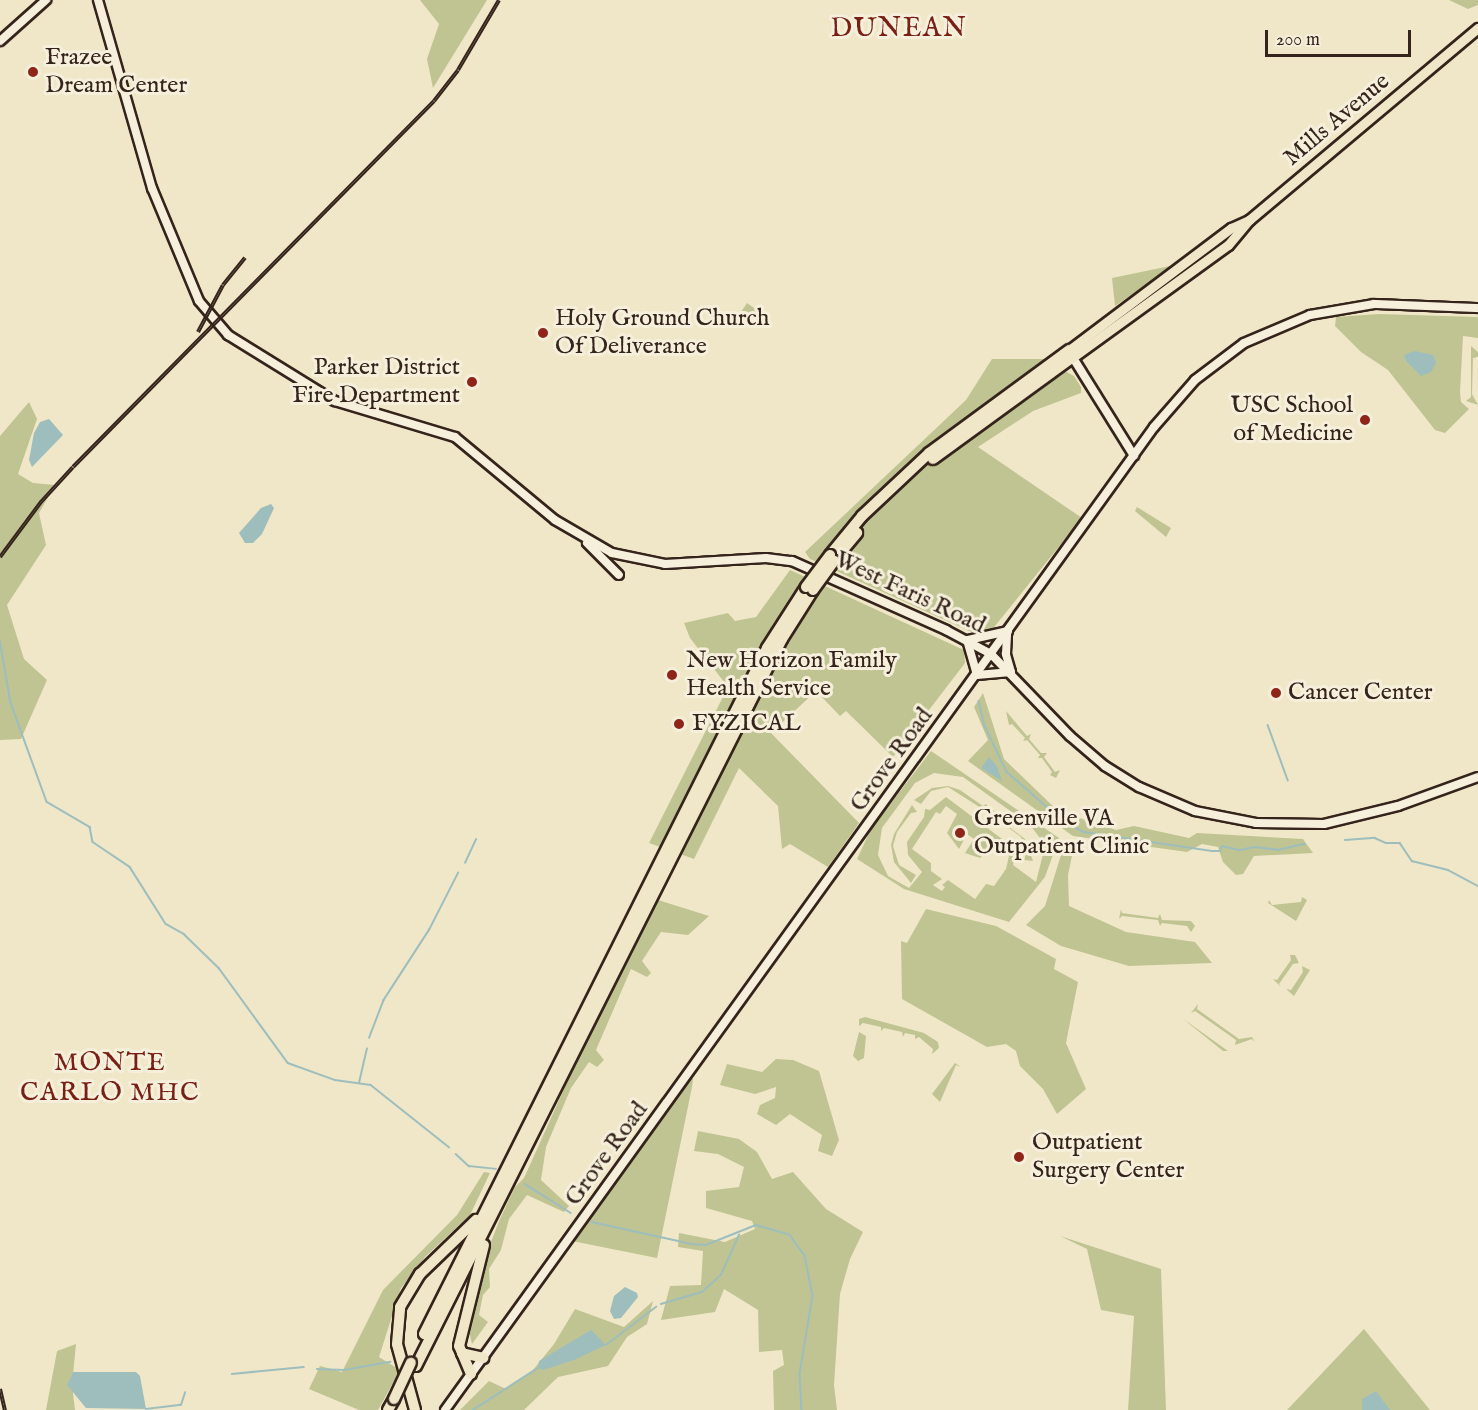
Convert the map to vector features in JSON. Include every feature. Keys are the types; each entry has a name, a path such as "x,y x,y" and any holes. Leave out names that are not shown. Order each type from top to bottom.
{"highway":[{"path":"388,1410 396,1403 413,1364 489,1213 809,588 833,556 870,517 937,456 1071,354"},
{"path":"471,1374 459,1346 489,1213"},
{"path":"415,1410 398,1344 400,1307 420,1274 489,1213"},
{"path":"462,1353 483,1358"}],"main road":[{"path":"0,41 46,0"},
{"name":"West Faris Road","path":"98,0 152,188 199,301 228,335 350,408 423,425 455,437 584,539 620,555 665,564 766,558 792,561 967,640 991,654 1011,672 1070,736 1105,766 1159,797 1217,817 1273,825 1336,822 1478,777"},
{"name":"Mills Avenue","path":"1071,354 1231,228 1249,220 1478,28"},
{"name":"Grove Road","path":"445,1410 1134,456 1197,377 1216,360 1265,332 1310,315 1353,307 1478,308"},
{"path":"1071,354 1134,456"},
{"path":"584,539 619,575"},
{"path":"1008,631 1006,654 1011,672 977,675 967,640 1008,631"}],"green space":[{"path":"420,0 487,0 433,88 427,59 439,24"},
{"path":"1449,0 1478,0 1478,5 1468,9"},
{"path":"1170,266 1166,271 1115,306 1112,278"},
{"path":"747,303 764,315 764,317 735,321"},
{"path":"1379,314 1478,317 1478,338 1463,336 1460,392 1461,402 1469,409 1445,433 1435,430 1388,370 1361,352 1335,326 1336,317"},
{"path":"1471,346 1478,352 1478,357 1473,358 1472,394 1478,405 1466,401 1471,397"},
{"path":"992,359 1043,359 1074,376 1081,387 1081,393 1033,411 978,447 1082,518 991,631 978,635 810,559 805,552 966,400"},
{"path":"29,402 37,419 18,474 33,483 55,485 39,513 46,545 7,605 24,659 47,680 21,739 0,740 0,436"},
{"path":"1137,507 1171,528 1166,537 1135,511"},
{"path":"790,570 964,650 965,663 893,757 846,711 840,716 816,691 771,733 859,823 828,867 790,844 782,849 778,806 739,768 694,859 649,843 728,687 690,638 684,623 728,613 735,621 756,617"},
{"path":"983,693 1004,759 1058,811 1116,830 1134,826 1189,838 1197,833 1303,839 1313,853 1254,856 1243,874 1236,875 1223,862 1218,847 1202,844 1187,852 1073,836 968,761 988,740 974,707"},
{"path":"1006,711 1027,736 1031,734 1029,739 1041,753 1047,753 1044,757 1055,772 1060,770 1056,778 1050,775 1052,772 1042,758 1038,758 1040,755 1027,740 1023,741 1025,738 1012,724 1009,725"},
{"path":"931,751 1059,838 1045,877 1009,922 904,889 857,859 871,829","holes":["934,773 963,777 1030,825 1040,838 1043,854 1036,882 1013,865 1018,852 1014,853 1010,845 946,797 930,810 925,809 924,817 907,842 908,855 922,872 909,888 888,876 878,855 882,828 915,783","946,806 957,814 947,833 959,849 967,834 974,839 965,853 980,858 996,842 1009,856 1006,869 994,886 986,884 975,899 948,880 942,885 945,887 942,891 933,885 942,879 931,871 931,863 912,849 936,812 940,814"]},
{"path":"948,786 960,790 988,807 981,813 981,808 948,787 931,791 921,804 914,800 932,788"},
{"path":"912,805 917,812 911,813 897,832 893,846 899,865 916,875 911,883 894,862 891,845 894,834"},
{"path":"994,810 995,816 1025,839 1033,861 1024,860 1027,850 1021,837 994,817 989,818"},
{"path":"1074,846 1068,875 1069,906 1126,932 1195,942 1212,963 1129,966 1061,946 1026,925 1045,906 1062,852"},
{"path":"1302,897 1307,900 1296,921 1268,903 1269,900 1272,905 1301,902"},
{"path":"658,900 709,916 688,935 661,932 642,961 651,973 647,977 631,969 596,1050 604,1060 597,1067 589,1062 571,1088 546,1147 541,1180 569,1206 564,1212 527,1195 509,1219 501,1250 489,1269 490,1287 483,1295 479,1315 488,1322 472,1344 468,1327 479,1272 500,1219 515,1187 524,1178 592,1027"},
{"path":"926,909 996,926 1056,959 1054,969 1078,982 1066,1043 1086,1089 1057,1114 1043,1089 1020,1066 1016,1051 1006,1044 987,1047 902,999 901,941 907,943"},
{"path":"1121,909 1122,913 1158,918 1160,914 1162,920 1191,921 1195,926 1191,932 1187,926 1162,923 1160,926 1158,920 1122,916 1119,919"},
{"path":"1290,955 1295,955 1299,963 1293,964 1279,984 1281,987 1273,979 1277,980 1291,960"},
{"path":"1302,966 1310,970 1294,996 1286,989 1291,990 1303,972"},
{"path":"1198,1004 1197,1009 1239,1039 1252,1037 1255,1042 1252,1039 1235,1045 1236,1040 1195,1011 1191,1013"},
{"path":"865,1017 924,1033 938,1042 939,1048 932,1054 933,1049 919,1037 915,1039 915,1035 905,1033 903,1037 902,1032 884,1028 881,1031 881,1027 863,1023 859,1026 859,1019"},
{"path":"1182,1018 1228,1051 1223,1051"},
{"path":"859,1032 866,1036 864,1058 858,1061 853,1056"},
{"path":"776,1059 793,1060 819,1071 839,1140 832,1156 818,1151 822,1135 790,1114 776,1125 757,1114 760,1105 775,1098 776,1087 755,1094 720,1085 727,1064 762,1072"},
{"path":"955,1063 961,1067 956,1065 940,1102 932,1094"},
{"path":"689,1078 693,1079 692,1087 657,1258 572,1241"},
{"path":"698,1131 739,1139 757,1152 772,1179 793,1172 826,1209 863,1232 850,1259 840,1294 834,1385 837,1410 774,1410 773,1371 784,1365 782,1350 759,1352 758,1310 724,1289 715,1312 661,1320 670,1286 701,1285 703,1251 678,1247 679,1233 725,1242 755,1229 752,1221 706,1208 706,1191 739,1187 744,1167 718,1154 694,1151"},
{"path":"484,1172 490,1173 470,1215 426,1256 401,1288 379,1357 400,1370 378,1410 359,1410 309,1389 320,1366 342,1372 383,1290 457,1215"},
{"path":"1060,1236 1161,1269 1166,1410 1128,1410 1134,1316 1101,1310 1087,1249"},
{"path":"653,1301 647,1324 627,1337 608,1366 558,1377 524,1410 460,1410 489,1381 506,1389 533,1370 554,1344 575,1309 624,1327"},
{"path":"1364,1329 1430,1410 1287,1410"},
{"path":"76,1344 72,1385 75,1410 46,1410 57,1351"}],"water":[{"path":"1415,351 1433,355 1436,363 1431,372 1421,376 1406,361 1404,355"},
{"path":"49,419 63,435 32,467 29,460 34,433 40,422"},
{"path":"271,504 274,508 262,534 253,543 245,543 239,533 261,508"},
{"path":"989,757 997,766 1002,781 981,768"},
{"path":"625,1287 637,1293 638,1297 621,1318 614,1319 610,1311 614,1296"},
{"path":"591,1330 606,1345 574,1360 543,1370 538,1368 539,1361"},
{"path":"73,1372 136,1372 140,1376 146,1409 86,1408 67,1385"},
{"path":"1376,1391 1390,1410 1362,1410 1362,1399"}],"waterway":[{"path":"0,640 11,703 47,802 90,827 93,842 130,867 166,924 184,934 219,968 288,1063 335,1080 371,1085 449,1147"},
{"path":"979,701 985,726 1007,772 1062,820 1084,832 1212,851 1220,851 1222,846 1240,850 1255,847 1278,850 1304,844"},
{"path":"1268,725 1288,780"},
{"path":"1345,840 1375,838 1386,843 1400,843 1412,861 1448,870 1478,886"},
{"path":"465,863 476,839"},
{"path":"369,1038 383,1001 429,930 458,873"},
{"path":"359,1083 367,1049"},
{"path":"456,1154 469,1166 496,1169"},
{"path":"525,1184 571,1213"},
{"path":"592,1222 706,1245 756,1225 790,1235 805,1256 813,1296 800,1374 802,1410"},
{"path":"661,1304 702,1292 721,1275 739,1235"},
{"path":"606,1345 656,1307"},
{"path":"317,1369 344,1370 390,1362"},
{"path":"232,1374 304,1367"},
{"path":"473,1410 538,1368"},
{"path":"146,1409 181,1405 185,1393"}],"railway":[{"path":"0,557 41,502 73,467 434,101 458,70 499,0"},
{"path":"198,332 223,285 245,258"},
{"path":"0,1389 5,1410"}],"place":[{"name":"Frazee Dream Center","path":"33,72"},
{"name":"Holy Ground Church Of Deliverance","path":"543,333"},
{"name":"Parker District Fire Department","path":"472,382"},
{"name":"USC School of Medicine","path":"1365,420"},
{"name":"New Horizon Family Health Service","path":"672,675"},
{"name":"Cancer Center","path":"1276,693"},
{"name":"FYZICAL","path":"679,724"},
{"name":"Greenville VA Outpatient Clinic","path":"960,833"},
{"name":"Outpatient Surgery Center","path":"1019,1157"}],"district":[{"name":"DUNEAN","path":"899,30"},
{"name":"MONTE CARLO MHC","path":"110,1078"}]}
